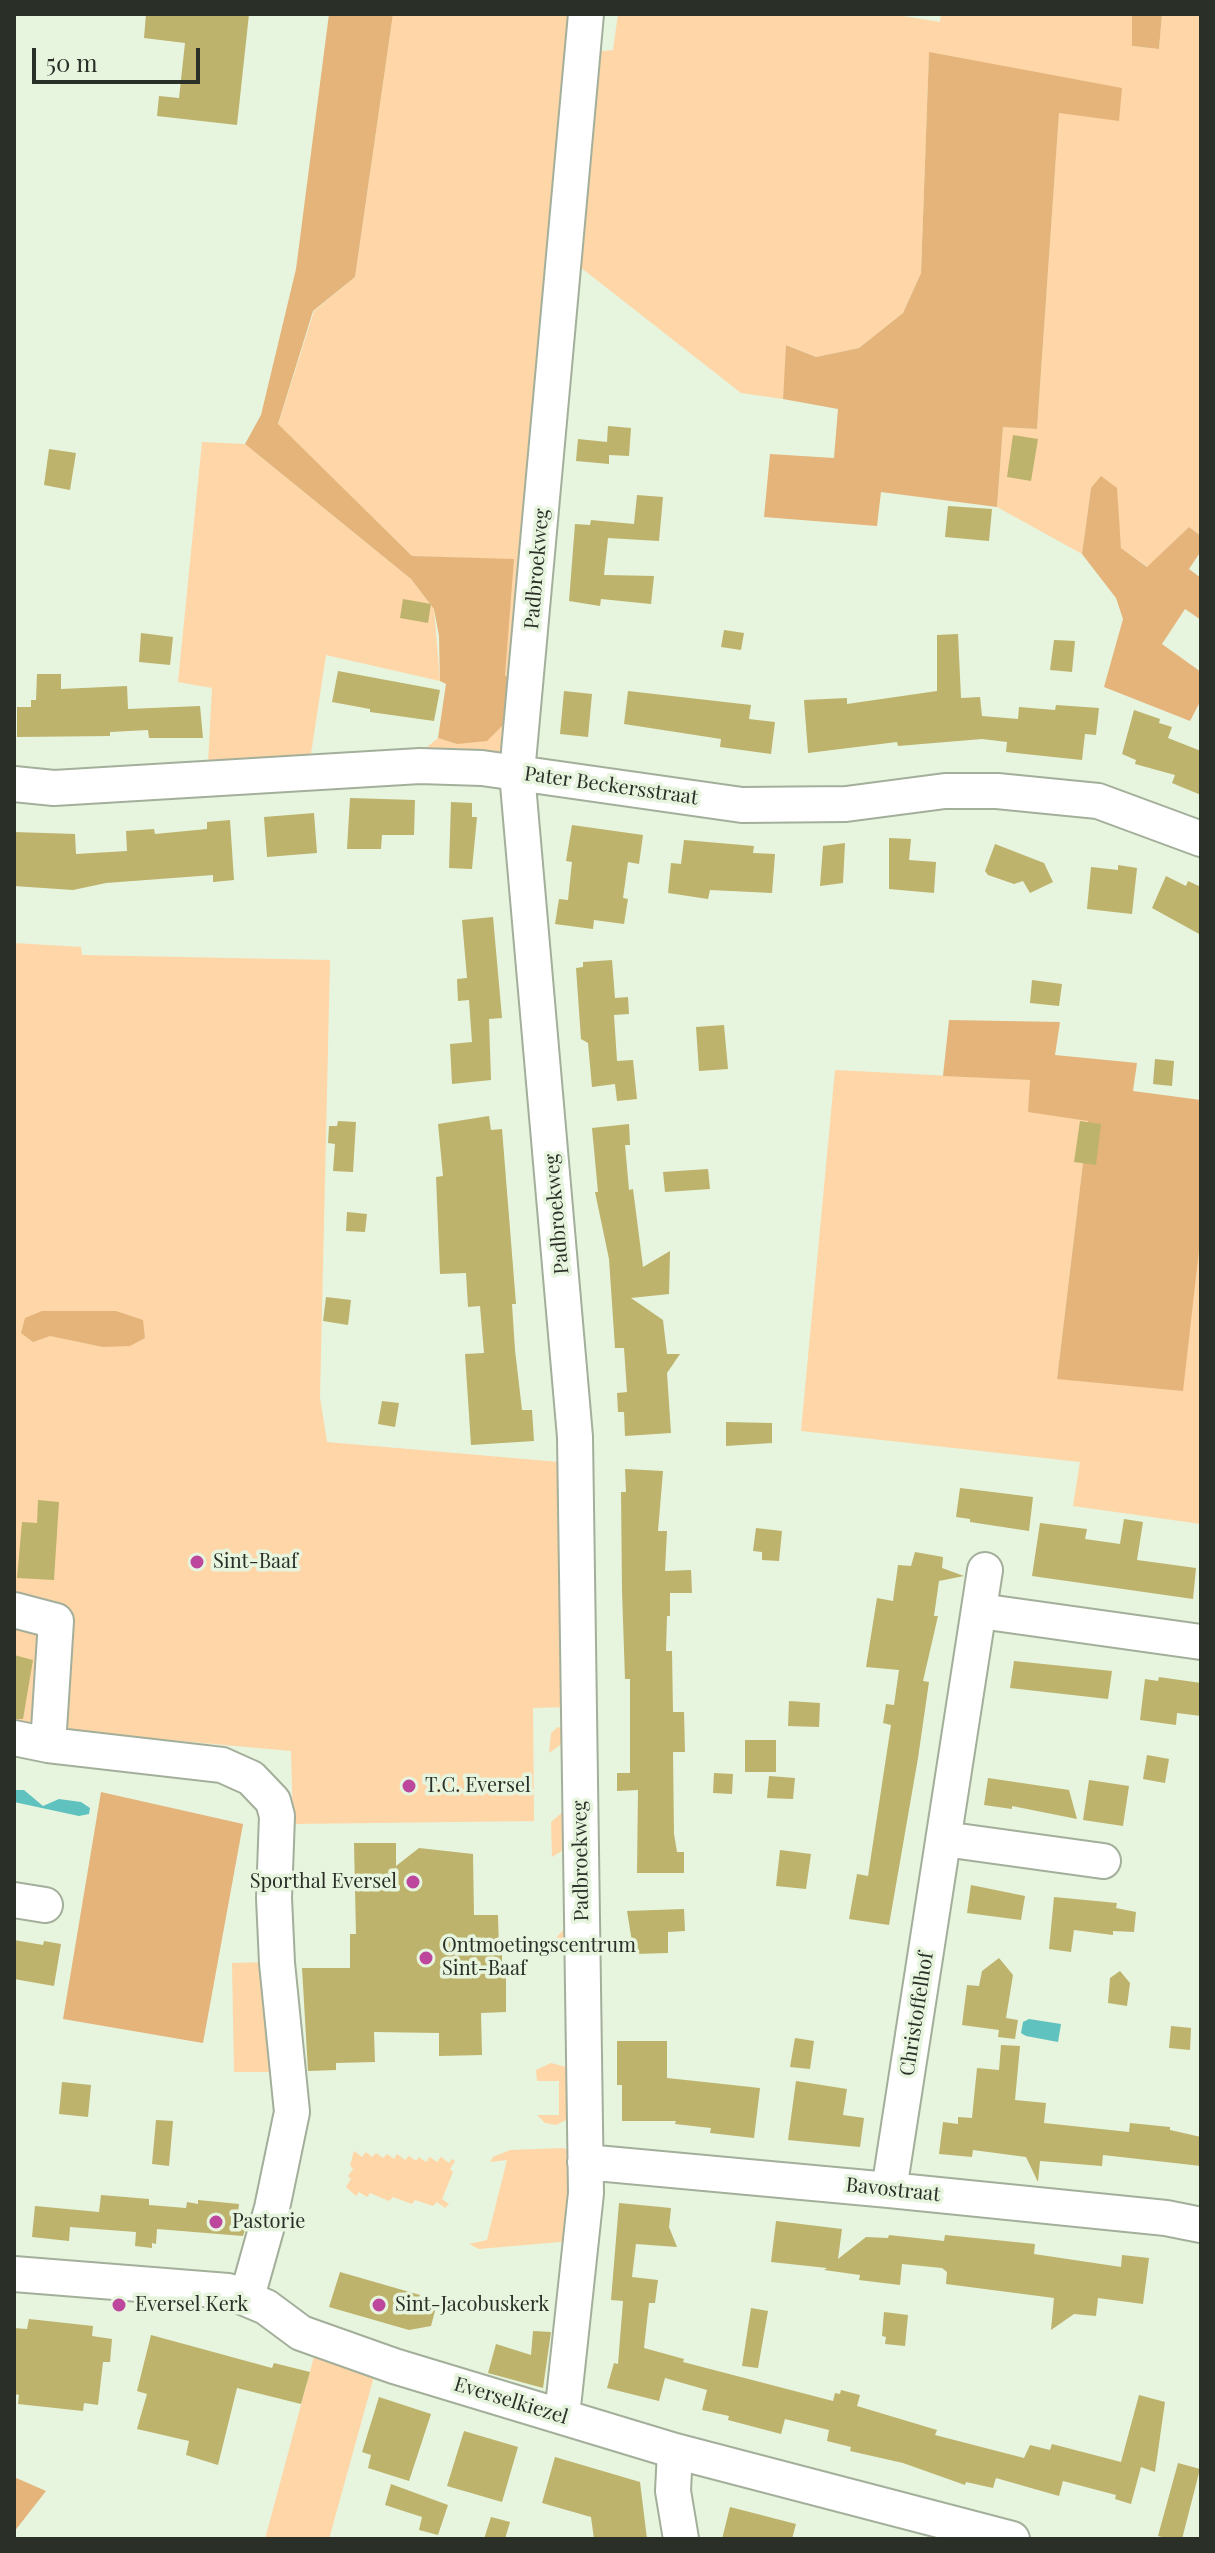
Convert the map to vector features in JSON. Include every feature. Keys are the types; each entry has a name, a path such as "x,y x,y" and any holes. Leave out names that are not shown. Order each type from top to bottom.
{"street":[{"name":"Padbroekweg","path":"562,2416 586,2193 575,1437 517,773 586,14"},
{"name":"Pater Beckersstraat","path":"14,784 54,788 392,766 482,768 742,805 846,804 945,791 1043,795 1098,801 1201,839"},
{"name":"Christoffelhof","path":"889,2190 985,1570"},
{"path":"14,1610 56,1621 48,1745"},
{"path":"980,1611 1201,1642"},
{"path":"14,1738 86,1750 222,1765 251,1778 273,1801 277,1816 274,1898 277,1963 292,2112 275,2196 247,2297"},
{"path":"944,1839 1103,1861"},
{"name":"Bavostraat","path":"585,2162 1166,2218 1201,2225"},
{"name":"Everselkiezel","path":"14,2274 184,2285 247,2297 301,2333 323,2342 675,2451 1012,2539"},
{"path":"675,2451 673,2491 681,2539"}],"shaded area":[{"path":"329,14 393,14 355,277 313,311 278,424 412,556 514,559 505,676 516,677 510,682 503,725 487,741 457,744 438,738 446,684 440,681 439,636 434,609 411,579 245,444 261,415 296,269"},
{"path":"393,14 570,14 510,732 500,751 481,757 420,753 438,738 457,744 514,677 505,676 513,560 412,556 278,425 314,311 355,277"},
{"path":"618,14 891,14 940,22 941,14 1132,14 1132,46 1159,49 1162,14 1201,14 1201,536 1189,527 1148,567 1121,548 1119,529 1091,488 1082,554 997,507 1003,427 1037,429 1059,112 929,52 921,273 903,313 859,348 816,357 787,345 783,399 741,393 575,263 595,52 613,50"},
{"path":"1132,14 1162,14 1159,49 1132,46"},
{"path":"929,52 1122,88 1119,121 1059,113 1037,429 1003,427 997,507 881,492 877,526 764,517 770,454 834,458 838,409 783,399 786,345 816,357 859,348 903,313 921,273"},
{"path":"202,442 245,444 411,579 434,609 440,681 326,655 311,754 208,764 212,688 178,682"},
{"path":"1101,476 1117,488 1121,548 1147,567 1189,527 1201,536 1201,551 1189,569 1201,578 1201,620 1185,609 1162,644 1201,672 1201,700 1190,721 1104,687 1123,619 1116,598 1082,554 1091,488"},
{"path":"14,943 81,947 82,955 330,960 320,1397 327,1442 559,1462 567,1707 533,1708 534,1821 293,1824 291,1751 58,1730 14,1732"},
{"path":"949,1020 1060,1022 1055,1055 1137,1063 1133,1091 1201,1100 1201,1233 1183,1391 1057,1379 1088,1121 1028,1112 1030,1080 943,1076"},
{"path":"835,1070 1030,1080 1088,1121 1057,1379 1201,1239 1201,1524 1073,1506 1080,1462 801,1431"},
{"path":"42,1311 116,1311 143,1320 145,1338 130,1346 103,1347 50,1336 33,1342 21,1333 25,1318"},
{"path":"558,1727 566,1730 567,1948 556,1946 554,1940 566,1927 565,1849 552,1857 551,1822 564,1811 563,1743 549,1753 551,1733"},
{"path":"101,1792 243,1824 203,2043 63,2019"},
{"path":"270,1962 272,2072 234,2072 232,1963"},
{"path":"551,2063 570,2068 572,2117 556,2125 545,2123 537,2115 559,2115 559,2081 537,2081 536,2070"},
{"path":"563,2148 570,2151 571,2241 479,2249 469,2244 487,2240 507,2160 490,2162 493,2157 510,2150"},
{"path":"354,2151 362,2157 366,2152 372,2157 376,2153 383,2158 387,2154 394,2159 397,2154 405,2160 409,2156 426,2162 430,2157 437,2162 441,2157 449,2163 452,2159 455,2161 450,2169 453,2172 442,2199 449,2204 445,2208 437,2202 433,2206 415,2200 412,2204 393,2197 389,2201 370,2193 367,2197 359,2192 356,2196 346,2187 351,2179 348,2176 353,2169 350,2165"},
{"path":"316,2349 376,2369 329,2539 265,2539"},
{"path":"14,2477 46,2491 14,2532"}],"water":[{"path":"14,1790 24,1790 43,1806 59,1799 81,1802 90,1808 89,1814 79,1816 14,1802"},
{"path":"1029,2019 1061,2024 1058,2042 1021,2033 1023,2022"}],"building":[{"path":"146,14 249,14 237,125 157,116 159,96 179,98 185,43 144,38"},
{"path":"608,426 631,428 629,456 609,455 609,464 576,461 578,439 607,442"},
{"path":"1013,435 1038,439 1031,481 1007,477"},
{"path":"49,449 76,453 70,490 44,485"},
{"path":"637,495 663,497 659,541 608,538 604,575 654,576 651,604 601,599 600,606 569,601 575,524 590,525 591,520 634,524"},
{"path":"948,506 992,509 989,541 945,537"},
{"path":"403,599 431,604 428,623 400,618"},
{"path":"724,630 744,633 741,650 721,647"},
{"path":"141,633 173,637 170,665 139,662"},
{"path":"958,634 961,698 980,697 982,716 1018,719 1019,707 1055,710 1056,705 1099,708 1096,735 1085,734 1082,760 1006,752 1007,742 982,739 898,746 897,742 808,753 804,700 847,698 847,704 937,691 937,635"},
{"path":"1054,640 1075,641 1072,672 1050,670"},
{"path":"338,671 440,690 434,721 370,712 370,709 332,702"},
{"path":"37,674 61,674 61,689 127,686 128,709 200,706 203,738 149,738 148,730 110,732 110,736 17,737 17,707 31,707 31,700 36,700"},
{"path":"564,691 592,694 588,737 560,734"},
{"path":"628,691 751,705 749,719 775,722 771,754 720,747 721,739 624,724"},
{"path":"1134,710 1160,719 1159,723 1172,727 1168,738 1201,751 1201,795 1172,783 1175,775 1135,764 1136,760 1122,754"},
{"path":"350,798 415,800 414,835 382,835 381,849 347,849"},
{"path":"451,802 472,803 472,817 477,817 472,869 449,868"},
{"path":"314,813 317,853 267,857 264,817"},
{"path":"230,820 234,880 213,882 213,875 106,883 73,890 14,886 14,832 75,834 76,854 127,851 126,831 154,829 155,834 207,829 207,822"},
{"path":"572,825 643,835 639,864 628,862 623,898 628,899 624,924 594,920 593,929 555,924 559,899 568,900 572,862 566,861"},
{"path":"889,838 911,839 909,860 936,862 934,893 889,889"},
{"path":"684,840 754,846 753,853 775,854 772,893 710,890 708,899 668,893 671,863 681,864"},
{"path":"845,843 843,883 820,886 823,846"},
{"path":"995,844 1044,863 1053,882 1030,893 1023,881 1014,884 988,875 985,871"},
{"path":"1118,865 1137,868 1132,914 1087,909 1091,867 1118,870"},
{"path":"1166,876 1186,886 1188,881 1201,887 1201,935 1152,908"},
{"path":"493,917 502,1018 489,1019 491,1080 452,1084 450,1044 472,1042 469,1000 458,1001 457,979 467,978 462,920"},
{"path":"612,960 615,998 628,997 629,1014 614,1015 617,1061 633,1060 637,1099 617,1101 615,1084 592,1087 588,1043 581,1039 576,968 583,967 583,962"},
{"path":"1032,980 1062,984 1059,1006 1030,1003"},
{"path":"724,1025 728,1069 699,1071 696,1027"},
{"path":"1155,1059 1174,1061 1172,1086 1153,1084"},
{"path":"489,1116 491,1130 502,1129 516,1304 512,1304 515,1350 522,1410 532,1410 534,1441 471,1445 465,1354 484,1353 480,1306 468,1307 466,1273 440,1274 436,1177 443,1176 438,1124"},
{"path":"338,1121 356,1122 353,1172 333,1171 335,1144 328,1143 329,1126 337,1126"},
{"path":"1080,1121 1101,1124 1096,1165 1074,1162"},
{"path":"629,1124 630,1145 625,1145 629,1190 633,1189 643,1267 670,1251 669,1294 631,1298 663,1320 667,1354 680,1354 667,1373 671,1433 625,1436 624,1412 618,1412 617,1393 627,1392 624,1348 615,1348 609,1259 595,1192 598,1192 592,1128"},
{"path":"708,1169 710,1189 665,1192 663,1172"},
{"path":"347,1212 367,1214 365,1232 346,1231"},
{"path":"326,1297 351,1300 348,1325 323,1321"},
{"path":"382,1401 399,1403 395,1427 378,1424"},
{"path":"726,1422 772,1423 772,1443 726,1446"},
{"path":"625,1469 663,1471 658,1531 667,1531 665,1571 691,1570 692,1593 670,1593 666,1651 672,1651 673,1712 684,1712 685,1752 673,1752 674,1834 677,1852 684,1852 684,1873 637,1873 638,1790 617,1791 617,1773 630,1773 630,1679 625,1679 622,1591 621,1492 626,1492"},
{"path":"960,1488 1033,1497 1029,1531 956,1517"},
{"path":"38,1500 59,1502 54,1580 17,1578 22,1522 37,1523"},
{"path":"1124,1519 1143,1522 1137,1560 1196,1568 1193,1599 1032,1576 1040,1523 1087,1529 1085,1539 1120,1544"},
{"path":"756,1528 782,1531 779,1561 762,1560 762,1552 753,1551"},
{"path":"915,1552 943,1557 942,1568 964,1576 939,1581 934,1616 938,1616 923,1681 929,1682 918,1758 889,1925 849,1919 857,1874 868,1876 891,1725 883,1723 886,1704 894,1705 899,1670 866,1667 877,1598 893,1601 898,1565 911,1566"},
{"path":"14,1655 33,1660 23,1719 14,1719"},
{"path":"1014,1661 1112,1671 1108,1699 1010,1688"},
{"path":"1159,1677 1201,1683 1201,1716 1177,1713 1176,1725 1140,1720 1145,1679 1158,1681"},
{"path":"789,1701 820,1703 819,1727 788,1726"},
{"path":"745,1740 776,1740 776,1772 745,1772"},
{"path":"1147,1755 1169,1759 1165,1783 1143,1779"},
{"path":"714,1773 733,1774 732,1794 713,1793"},
{"path":"769,1776 795,1778 793,1799 767,1798"},
{"path":"988,1778 1069,1790 1077,1819 1012,1806 1012,1809 984,1805"},
{"path":"1089,1780 1129,1786 1123,1826 1083,1820"},
{"name":"Ontmoetingscentrum Sint-Baaf","path":"354,1843 396,1843 396,1866 419,1848 473,1854 474,1915 498,1915 502,1977 506,1978 506,2012 481,2013 482,2055 439,2056 439,2033 374,2032 375,2062 336,2063 336,2070 308,2071 302,1968 350,1968 350,1934 356,1934"},
{"path":"780,1850 811,1854 806,1889 776,1886"},
{"path":"971,1885 1025,1896 1021,1920 967,1913"},
{"path":"1054,1897 1117,1903 1116,1908 1136,1912 1134,1932 1113,1931 1113,1935 1074,1930 1071,1952 1049,1949"},
{"path":"684,1909 685,1931 668,1932 668,1953 634,1954 627,1911"},
{"path":"14,1940 43,1945 44,1941 61,1944 54,1986 14,1979"},
{"path":"999,1958 1013,1975 1006,2018 1018,2020 1015,2039 998,2037 999,2030 962,2025 967,1985 979,1986 982,1971"},
{"path":"1120,1971 1130,1983 1127,2006 1108,2003 1110,1978"},
{"path":"1171,2026 1191,2028 1190,2050 1169,2048"},
{"path":"795,2038 814,2041 810,2069 790,2067"},
{"path":"617,2041 667,2041 667,2078 760,2088 754,2138 710,2133 711,2128 675,2124 676,2121 622,2121 622,2085 617,2085"},
{"path":"1001,2045 1020,2046 1015,2100 1046,2103 1044,2123 1129,2132 1130,2123 1170,2127 1170,2130 1201,2137 1201,2166 1103,2155 1102,2166 1040,2161 1038,2182 1026,2157 973,2150 972,2157 939,2154 943,2122 958,2124 958,2117 972,2118 977,2068 999,2070"},
{"path":"796,2081 847,2089 843,2115 864,2118 860,2147 788,2140"},
{"path":"62,2082 91,2085 88,2117 59,2114"},
{"path":"156,2120 173,2121 169,2166 152,2164"},
{"path":"101,2195 149,2199 149,2205 186,2208 187,2202 198,2204 198,2200 239,2204 238,2213 248,2214 248,2221 243,2236 157,2229 156,2244 152,2243 152,2248 135,2246 136,2232 70,2227 69,2241 32,2237 35,2206 99,2212"},
{"path":"619,2203 671,2208 669,2227 677,2247 636,2244 632,2277 658,2280 655,2303 649,2303 644,2348 684,2359 683,2362 833,2401 835,2393 840,2394 841,2390 860,2395 857,2406 937,2430 935,2435 1024,2458 1030,2445 1050,2450 1052,2444 1121,2462 1139,2395 1165,2402 1155,2472 1141,2467 1131,2504 1115,2499 1116,2495 1063,2481 1059,2496 996,2478 993,2488 966,2482 965,2485 903,2463 850,2451 851,2447 827,2441 829,2430 785,2419 781,2434 728,2420 729,2416 702,2410 707,2390 665,2378 659,2401 607,2388 614,2363 618,2364 623,2301 611,2300"},
{"path":"776,2221 842,2229 838,2259 866,2237 888,2238 889,2235 944,2241 945,2235 1035,2244 1034,2254 1121,2267 1122,2255 1149,2258 1143,2304 1098,2298 1096,2316 1074,2314 1051,2330 1054,2298 946,2284 947,2272 942,2268 902,2264 900,2285 859,2280 860,2275 824,2270 827,2268 771,2262"},
{"name":"Sint-Jacobuskerk","path":"340,2272 420,2295 419,2298 435,2311 431,2326 409,2330 329,2307"},
{"path":"751,2308 768,2311 758,2368 742,2366"},
{"path":"884,2312 908,2315 905,2346 885,2344 886,2337 882,2336"},
{"path":"29,2319 93,2326 92,2336 112,2339 110,2362 103,2362 98,2405 84,2403 83,2411 18,2404 19,2395 14,2394 14,2328 27,2329"},
{"path":"533,2331 551,2332 543,2388 488,2373 496,2344 531,2355"},
{"path":"151,2335 272,2368 274,2363 310,2372 301,2404 237,2388 218,2465 186,2455 189,2441 137,2429 147,2394 137,2391"},
{"path":"379,2397 431,2414 409,2481 368,2468 371,2455 362,2452"},
{"path":"464,2431 518,2447 502,2502 447,2486"},
{"path":"555,2457 640,2482 647,2539 594,2539 591,2517 542,2503"},
{"path":"1178,2463 1200,2469 1182,2539 1169,2539 1158,2536"},
{"path":"391,2484 448,2505 438,2535 419,2530 422,2517 385,2505"},
{"path":"730,2507 796,2524 792,2539 722,2539"},
{"path":"491,2517 510,2522 505,2539 484,2539"}],"place":[{"name":"Sint-Baaf","path":"197,1562"},
{"name":"T.C. Eversel","path":"409,1786"},
{"name":"Sporthal Eversel","path":"413,1882"},
{"name":"Ontmoetingscentrum Sint-Baaf","path":"426,1958"},
{"name":"Pastorie","path":"216,2222"},
{"name":"Eversel Kerk","path":"119,2305"},
{"name":"Sint-Jacobuskerk","path":"379,2305"}]}
